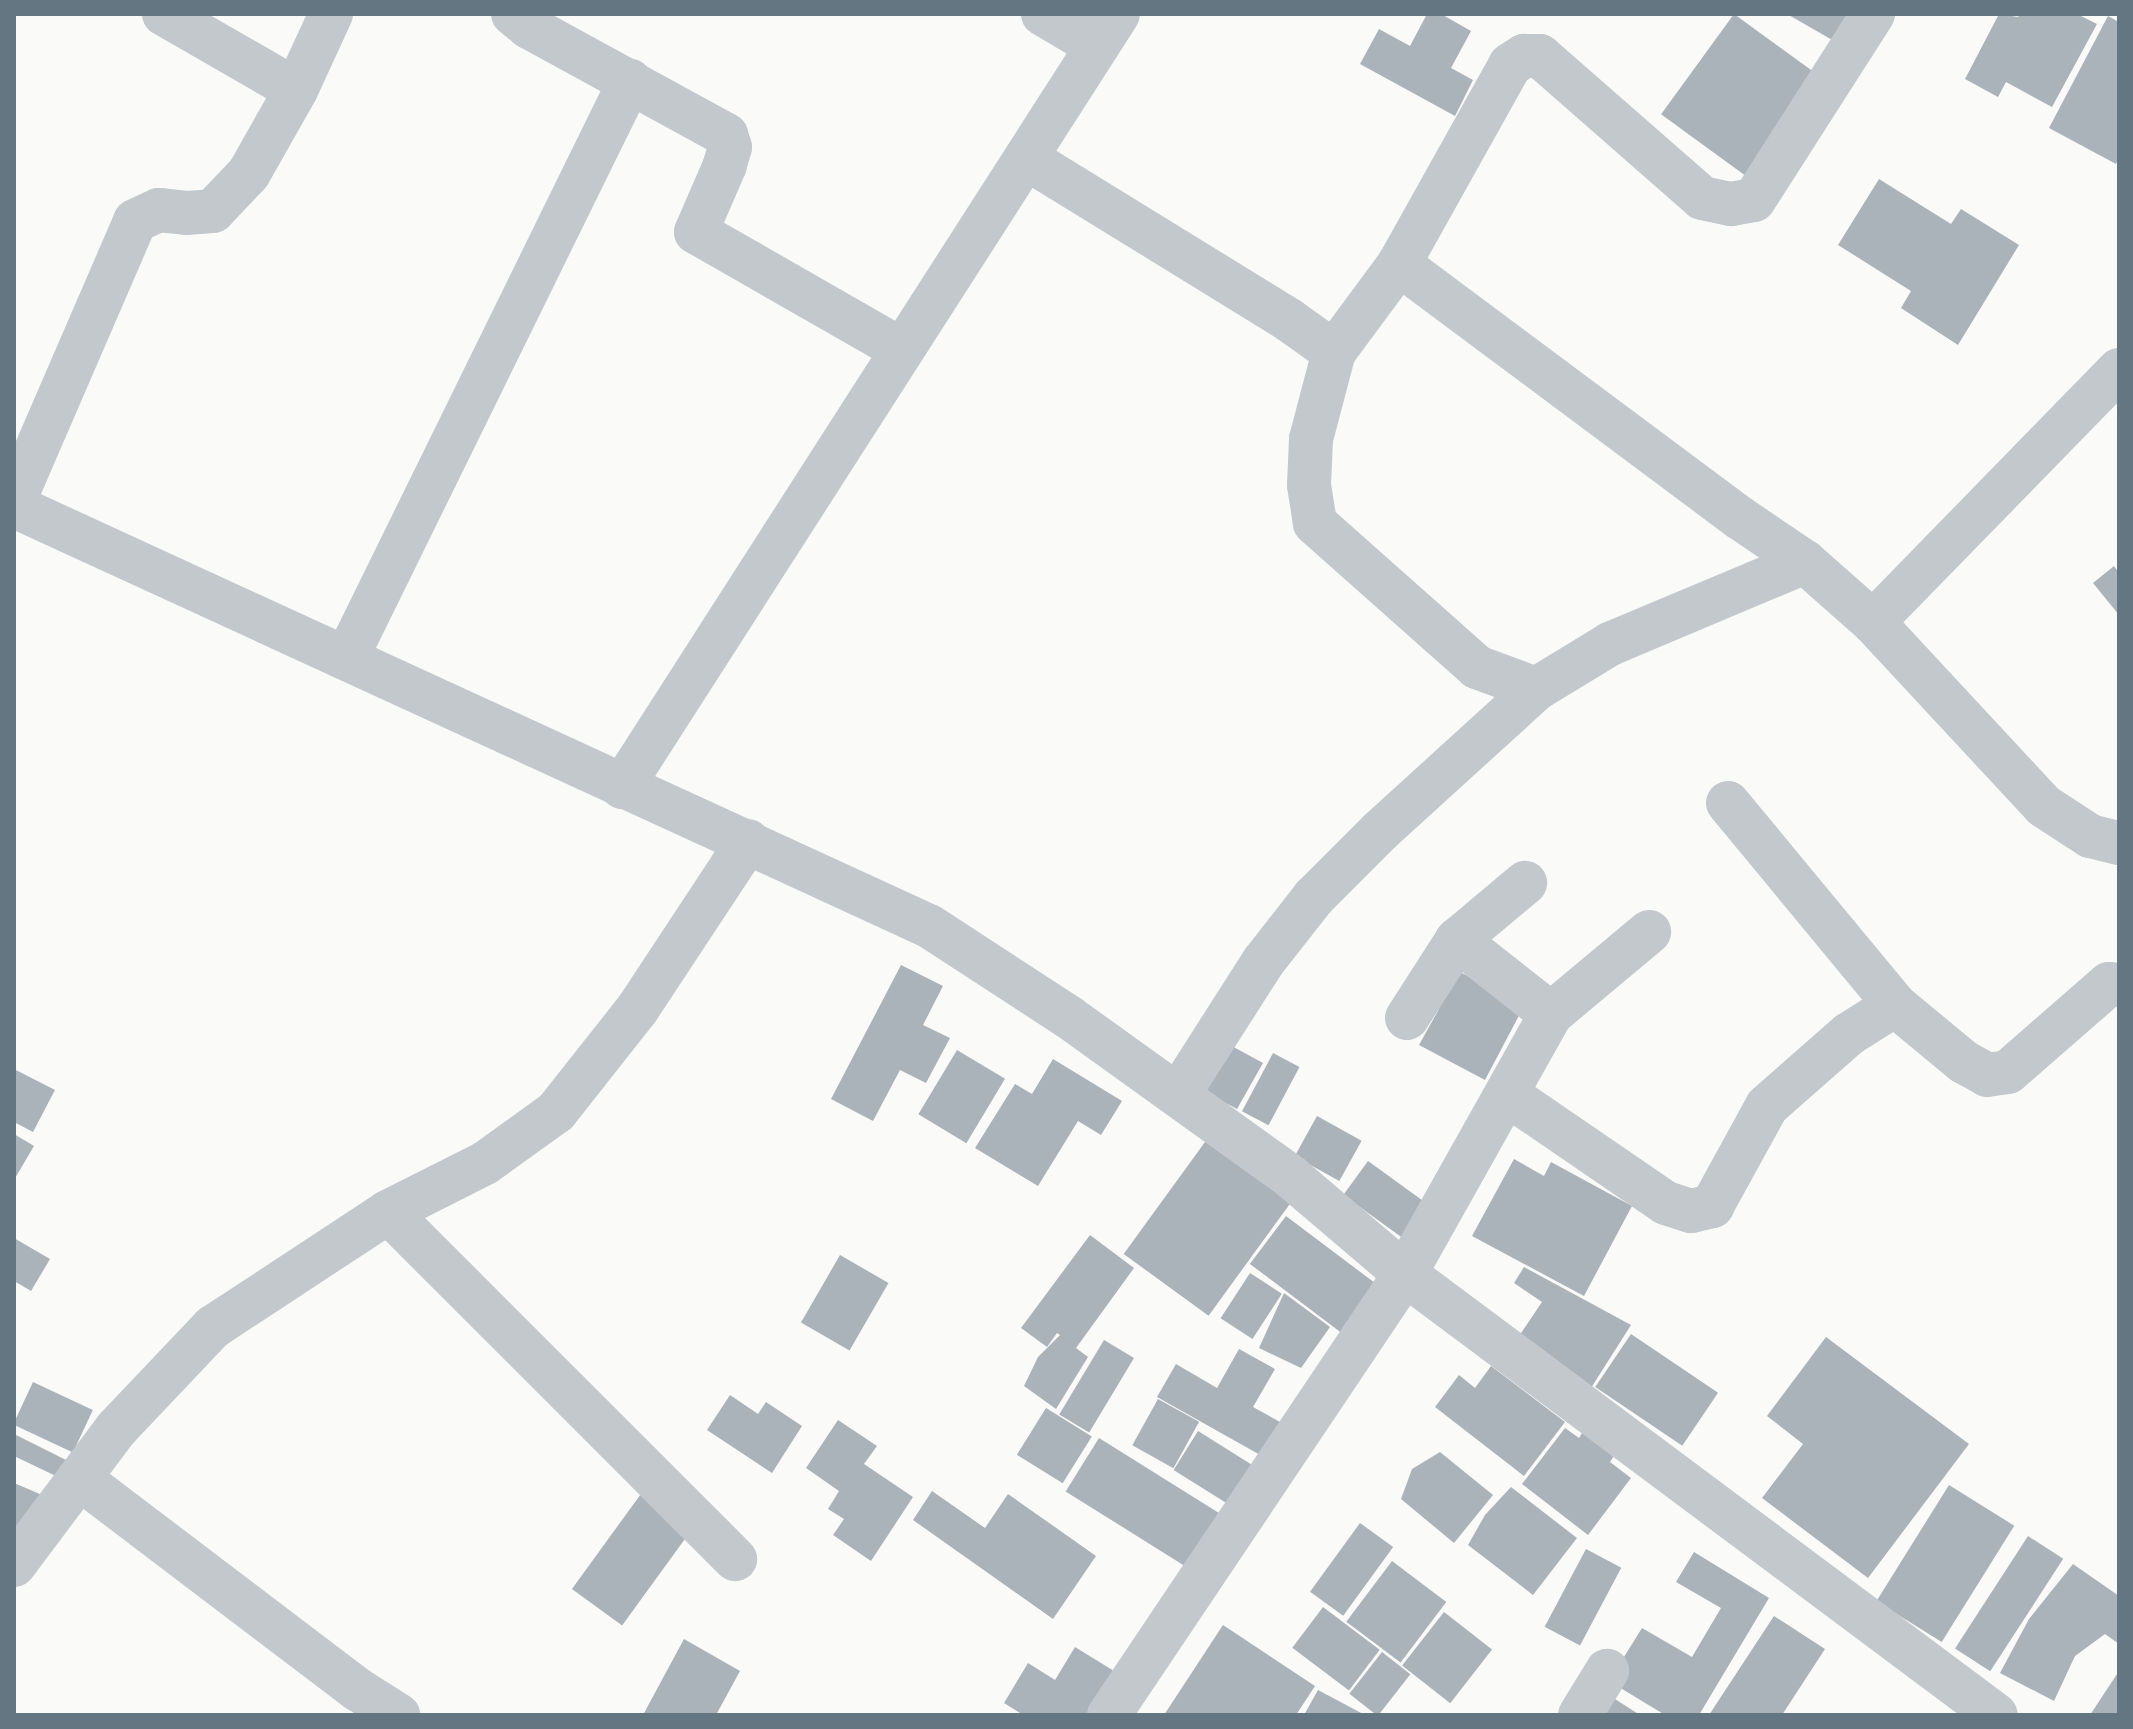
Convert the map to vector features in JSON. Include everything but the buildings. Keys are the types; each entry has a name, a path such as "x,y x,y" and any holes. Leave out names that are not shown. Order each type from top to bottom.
{"street":[{"path":"164,14 296,90"},
{"path":"331,14 296,90 249,173 213,211 186,213 159,210 135,221 14,503 622,787 748,841 929,926 1070,1018 1291,1177 1405,1274 1996,1715"},
{"path":"513,14 529,27 726,135 730,147 725,165 696,232 902,350"},
{"path":"622,787 1108,30 1043,14"},
{"path":"1536,689 1477,667 1315,523 1309,485 1311,439 1334,352 1399,264 1510,65 1524,56 1540,56 1702,198 1731,204 1754,200 1873,14"},
{"path":"347,657 630,81"},
{"path":"1026,158 1289,320 1334,352"},
{"path":"1399,264 1740,518 1805,562 1873,622 2044,806 2090,836 2119,843"},
{"path":"1873,622 2119,370"},
{"path":"1178,1095 1263,962 1314,897 1380,831 1536,689 1610,644 1805,562"},
{"path":"1728,803 1895,1005 1964,1062 1987,1075 2008,1072 2109,984 2119,985"},
{"path":"14,1565 117,1428 213,1327 388,1212 485,1163 556,1112 638,1008 748,841"},
{"path":"1407,1018 1457,940 1525,883"},
{"path":"1109,1715 1405,1274 1551,1014 1649,932"},
{"path":"1457,940 1551,1014"},
{"path":"1508,1095 1666,1203 1691,1211 1712,1206 1767,1106 1849,1034 1895,1005"},
{"path":"388,1212 735,1559"},
{"path":"79,1478 357,1689 398,1715"},
{"path":"1580,1715 1607,1671"}]}
